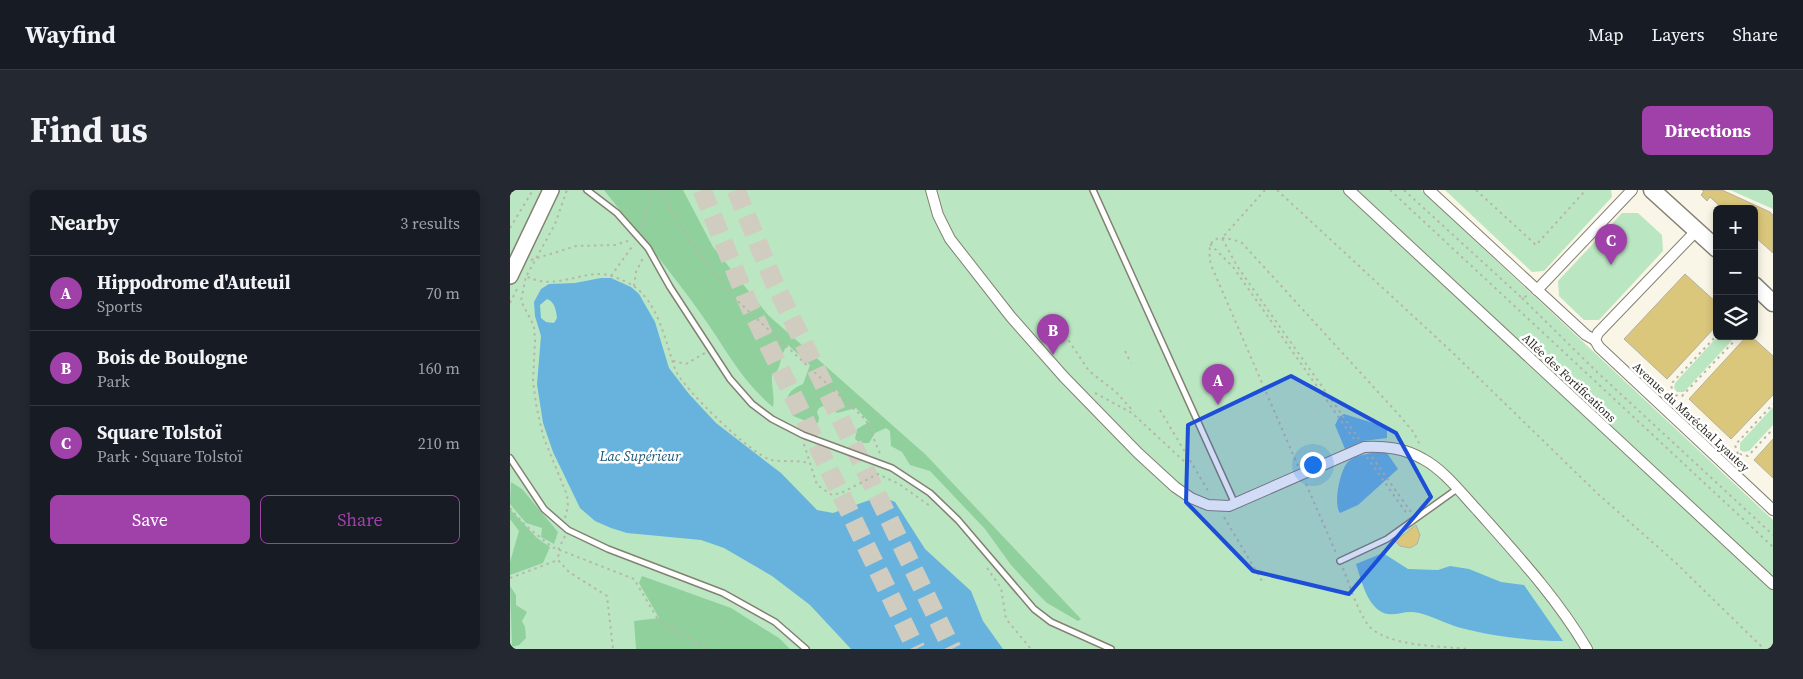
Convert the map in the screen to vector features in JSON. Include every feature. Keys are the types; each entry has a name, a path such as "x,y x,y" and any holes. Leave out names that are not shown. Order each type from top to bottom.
{"main road":[{"path":"517,273 551,190"},
{"path":"1652,190 1713,245"},
{"path":"1758,289 1773,303"}],"street":[{"path":"931,190 938,215 954,245 1012,317 1096,411 1138,453 1191,498 1208,505 1229,506 1301,473 1365,447 1388,447 1405,450 1425,460 1457,489 1534,573 1566,616 1587,649"},
{"name":"Allée des Fortifications","path":"1349,190 1773,584"},
{"name":"Avenue du Maréchal Lyautey","path":"1429,190 1586,335 1595,340 1599,347 1661,407 1773,510"},
{"path":"1537,290 1632,190"},
{"path":"1595,340 1598,333 1697,230"}],"lane":[{"path":"587,190 617,213 648,248 670,287 730,379 752,404 772,419 803,434 884,464 930,493 951,513 1034,609 1051,622 1111,649"},
{"path":"1093,190 1235,504"},
{"path":"510,458 544,509 566,528 631,558 723,593 775,622 806,649"},
{"path":"1340,561 1387,539 1415,521 1457,489"}],"path":[{"path":"510,228 533,190"},
{"path":"517,273 538,258 555,224 567,190"},
{"path":"610,276 638,238 654,190"},
{"path":"660,190 690,240 728,293 866,420 884,464 878,474 841,493 832,495 817,485 809,463 803,434"},
{"path":"1265,190 1222,238 1210,244 1208,252 1211,265 1366,622 1374,632 1394,640 1468,649"},
{"path":"1277,190 1453,353 1598,494 1676,563 1764,649"},
{"name":"Allée des Fortifications","path":"1390,190 1773,547"},
{"path":"1404,190 1522,298 1597,372 1773,535"},
{"path":"1476,190 1536,245 1584,192"},
{"path":"510,303 517,273 538,258 576,246 614,245 638,238"},
{"path":"1222,238 1237,266 1361,442"},
{"path":"1222,238 1242,243 1330,338 1414,433 1425,460"},
{"path":"1210,244 1233,268 1357,444"},
{"path":"634,286 636,272 648,248"},
{"path":"517,273 536,281 559,282 597,274 610,276 634,286 649,303 659,320 676,371 710,413 754,450 771,460 809,463"},
{"path":"517,273 521,300 534,326 533,381 543,436 567,495 566,528 559,548 558,560 569,572 607,596 613,649"},
{"path":"1522,298 1537,290"},
{"path":"1065,335 1089,371 1116,392 1135,415 1187,464 1194,467"},
{"path":"1673,394 1671,384 1713,339"},
{"path":"1673,394 1682,396 1735,340"},
{"path":"673,361 686,364 711,350"},
{"path":"1125,351 1131,363"},
{"path":"1090,390 1135,415"},
{"path":"1661,407 1673,394"},
{"path":"1738,454 1735,445 1773,404"},
{"path":"1738,454 1748,456 1773,429"},
{"path":"1365,454 1415,521"},
{"path":"1370,454 1415,521"},
{"path":"1726,467 1738,454"},
{"path":"878,474 899,484 935,510"},
{"path":"510,508 540,538 552,547 559,548 634,579 659,621 707,649"},
{"path":"510,578 558,560"},
{"path":"987,568 1001,588 1006,620 1031,649"}],"highlighted area":[{"path":"1291,376 1396,433 1431,497 1349,594 1253,571 1186,502 1188,425"}],"green space":[{"path":"510,190 1421,190 1773,520 1773,649 510,649"},
{"path":"604,190 683,190 713,247 768,315 926,455 1081,619 1078,621 1047,603 1011,565 985,529 930,471 910,465 902,452 891,446 890,431 886,428 875,433 869,443 860,443 855,439 857,429 869,422 856,408 837,413 826,405 819,408 817,412 818,423 814,424 793,416 788,405 788,397 793,390 803,384 810,365 788,345 778,370 772,375 773,407 742,375 678,282"},
{"path":"1445,190 1611,190 1612,197 1544,271 1532,272"},
{"path":"1730,190 1773,190 1773,209"},
{"path":"1622,213 1638,213 1662,235 1663,251 1599,320 1584,320 1559,296 1558,281"},
{"path":"1714,340 1732,340 1684,392 1677,392 1674,388 1675,383"},
{"path":"1773,407 1773,425 1749,451 1744,452 1740,450 1740,443"},
{"path":"511,482 522,489 558,532 554,544 541,537 542,528 526,523 510,504"},
{"path":"510,509 537,538 550,547 543,563 510,575 510,562 519,531 510,519"},
{"path":"642,576 731,608 779,638 790,649 636,649 634,621 659,618 639,583"},
{"path":"510,586 516,595 516,605 527,612 522,621 525,627 526,638 519,645 512,647"}],"water":[{"name":"Lac Supérieur","path":"611,278 631,287 639,294 655,322 669,368 689,394 716,423 781,473 817,510 833,513 881,496 895,502 925,549 971,591 983,621 1003,649 851,649 810,605 772,576 724,548 701,540 627,533 595,521 580,508 553,452 543,423 537,384 541,336 535,316 534,302 541,289 549,284 575,283","holes":["547,299 550,300 556,312 557,318 554,323 546,322 541,318 540,305"]},
{"path":"1344,414 1383,426 1387,430 1387,438 1363,441 1345,449 1335,425 1339,417"},
{"path":"1371,453 1387,453 1398,469 1358,505 1340,513 1337,495 1340,478 1346,465 1354,458"},
{"path":"1383,553 1408,569 1438,570 1450,566 1469,569 1501,582 1524,585 1563,641 1498,636 1455,626 1413,612 1384,613 1371,602 1356,564"}],"building":[{"path":"1702,190 1722,190 1755,205 1719,205 1710,197 1707,201 1701,195 1704,191"},
{"path":"1758,206 1773,215 1773,253 1758,240"},
{"path":"1685,274 1713,299 1713,329 1667,379 1624,339"},
{"path":"1743,340 1755,340 1773,356 1773,395 1731,439 1689,399"},
{"path":"1773,439 1773,478 1754,460"},
{"path":"1416,525 1420,535 1417,544 1410,548 1400,546 1395,541"}],"tunnel":[{"path":"702,190 749,305 916,649"},
{"path":"736,190 773,280 952,649"}],"place":[{"name":"Square Tolstoï","path":"1611,265"},
{"name":"Bois de Boulogne","path":"1053,355"},
{"name":"Hippodrome d'Auteuil","path":"1218,405"}]}
